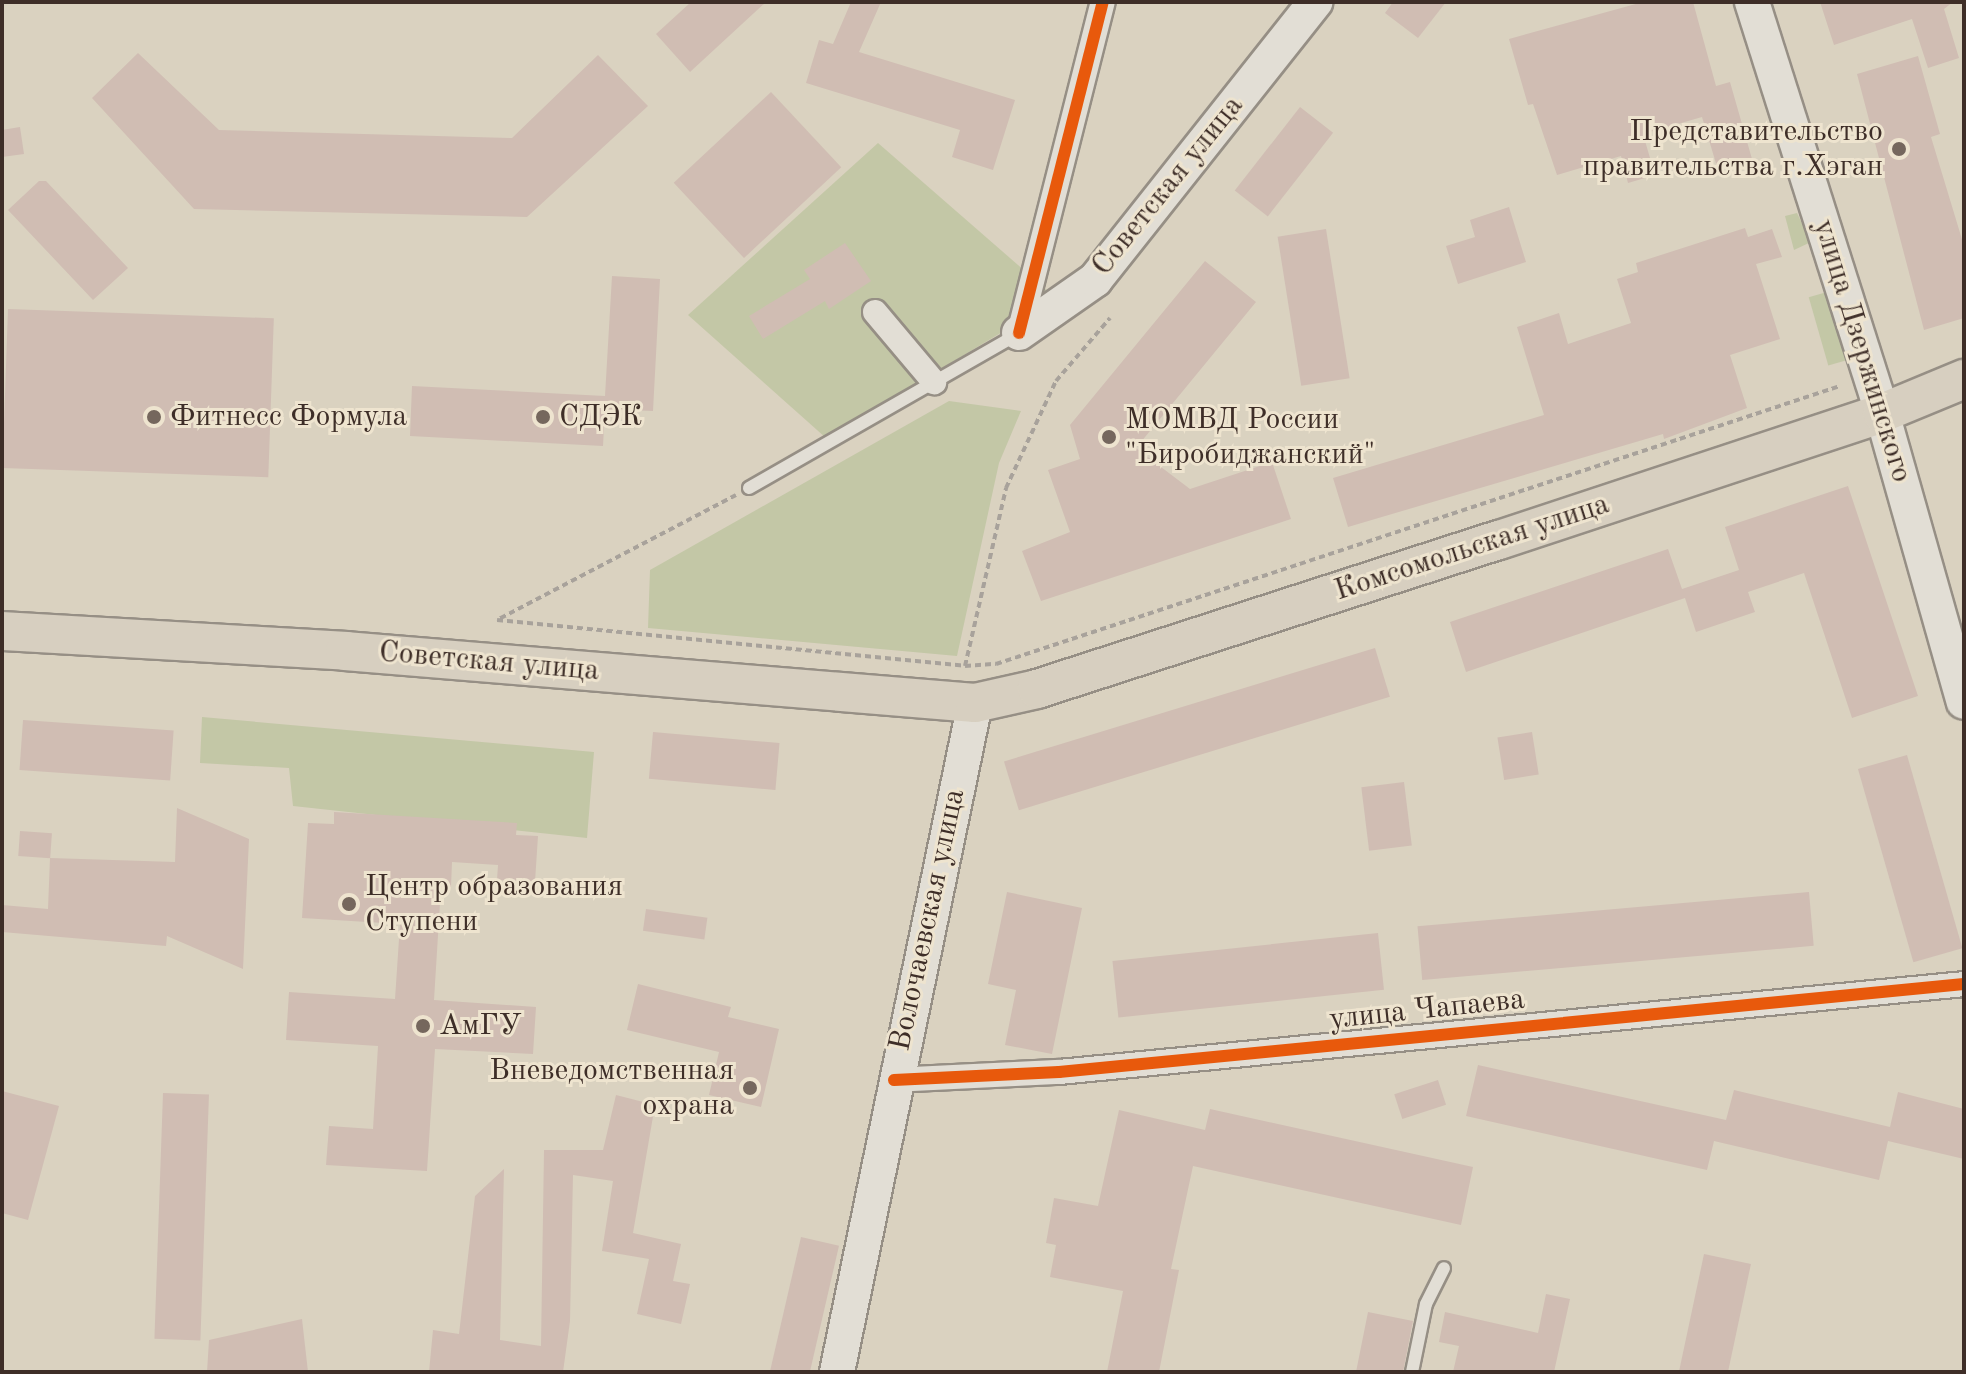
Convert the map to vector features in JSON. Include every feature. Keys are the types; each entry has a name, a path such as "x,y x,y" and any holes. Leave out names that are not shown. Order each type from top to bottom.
{"main road":[{"name":"Советская улица","path":"1019,333 1095,280 1315,2"},
{"name":"улица Дзержинского","path":"1752,2 1882,413 1964,702"},
{"name":"Комсомольская улица","path":"975,703 1037,689 1882,413 1964,379"},
{"name":"Советская улица","path":"2,631 345,651 975,703"},
{"name":"Волочаевская улица","path":"837,1372 894,1080 975,703"}],"street":[{"path":"1019,333 1103,2"},
{"path":"875,312 934,382"},
{"name":"улица Чапаева","path":"894,1080 1059,1072 1964,984"}],"lane":[{"name":"Советская улица","path":"749,488 1019,333"},
{"path":"1412,1372 1426,1304 1444,1268"}],"path":[{"path":"965,666 1006,488 1056,381 1110,318"},
{"path":"749,488 497,620 965,666 996,664 1840,386"}],"green space":[{"path":"878,143 1057,299 826,438 688,315"},
{"path":"1797,213 1811,242 1794,250 1785,216"},
{"path":"1827,292 1847,360 1828,365 1809,297"},
{"path":"949,401 1021,411 999,463 957,656 648,628 650,570"},
{"path":"202,717 594,752 587,838 293,806 289,768 200,763"}],"building":[{"path":"691,2 766,2 690,72 656,34"},
{"path":"851,2 881,2 859,52 1015,100 993,170 952,157 960,130 806,83 819,40 833,44"},
{"path":"1393,2 1446,2 1418,38 1385,13"},
{"path":"1643,2 1693,2 1716,86 1730,82 1752,159 1718,170 1702,117 1643,134 1655,175 1628,183 1621,156 1557,175 1533,104 1528,105 1509,39"},
{"path":"1820,2 1953,2 1944,9 1959,58 1928,68 1912,19 1834,45"},
{"path":"138,53 219,130 512,138 598,55 648,106 527,217 194,209 92,98"},
{"path":"1918,56 1940,134 1931,137 1964,246 1964,318 1924,330 1857,74"},
{"path":"771,92 841,167 744,258 674,183"},
{"path":"1300,107 1333,133 1268,216 1235,191"},
{"path":"20,127 24,154 2,157 2,130"},
{"path":"39,181 46,181 128,268 93,300 8,210"},
{"path":"1509,207 1526,262 1458,284 1446,246 1475,237 1470,220"},
{"path":"1745,228 1748,237 1772,229 1782,257 1756,264 1780,339 1730,355 1747,408 1664,439 1663,434 1348,527 1333,478 1544,415 1517,327 1559,313 1568,344 1631,323 1617,279 1638,272 1636,263"},
{"path":"1326,229 1350,378 1301,386 1278,237"},
{"path":"845,243 871,281 829,309 825,301 763,339 749,316 810,279 804,270"},
{"name":"МОМВД России \"Биробиджанский\"","path":"1205,261 1256,302 1136,448 1190,489 1272,462 1291,519 1041,601 1022,551 1070,532 1048,470 1080,459 1070,425"},
{"path":"612,276 660,279 653,411 605,409 603,446 410,436 412,386 605,396"},
{"path":"8,309 274,318 268,477 2,468"},
{"path":"1848,486 1918,696 1852,718 1804,573 1748,592 1755,612 1696,632 1685,598 1466,672 1450,622 1668,549 1682,589 1739,570 1725,527"},
{"path":"1375,648 1390,697 1019,810 1004,761"},
{"path":"23,720 174,731 170,780 20,770"},
{"path":"653,732 780,743 775,790 649,779"},
{"path":"1532,732 1539,774 1504,780 1497,737"},
{"path":"1907,755 1962,948 1913,962 1858,769"},
{"path":"1404,782 1412,846 1369,851 1361,787"},
{"path":"177,808 249,839 243,969 167,936 166,946 2,932 2,905 48,909 50,858 175,862"},
{"path":"334,812 517,823 516,835 538,836 535,882 497,880 498,865 452,862 451,887 441,887 434,1000 536,1007 533,1054 435,1049 427,1171 326,1165 329,1126 373,1129 378,1046 286,1040 289,992 395,999 400,924 302,918 308,823 334,824"},
{"path":"20,831 52,833 50,858 18,856"},
{"path":"1007,892 1082,908 1052,1054 1005,1045 1016,990 988,984"},
{"path":"1809,892 1814,946 1422,980 1417,926"},
{"path":"646,909 707,918 704,939 643,931"},
{"path":"1378,933 1384,990 1118,1018 1112,961"},
{"path":"638,984 731,1007 728,1017 779,1029 761,1107 709,1095 719,1052 627,1030"},
{"path":"1478,1065 1726,1120 1734,1090 1890,1127 1898,1092 1964,1109 1964,1159 1888,1141 1879,1180 1714,1141 1707,1170 1466,1116"},
{"path":"1438,1080 1446,1105 1402,1119 1394,1094"},
{"path":"2,1091 59,1106 28,1220 2,1213"},
{"path":"163,1093 209,1095 200,1340 154,1339"},
{"path":"616,1095 655,1105 633,1233 681,1244 673,1281 690,1284 681,1324 637,1314 649,1259 602,1251 613,1181 573,1175 570,1321 563,1372 429,1372 433,1330 459,1334 475,1196 504,1169 500,1340 541,1346 544,1150 603,1150"},
{"path":"1210,1109 1473,1167 1461,1225 1193,1166 1171,1269 1179,1270 1159,1372 1107,1372 1123,1291 1050,1277 1056,1245 1046,1243 1054,1198 1098,1206 1119,1110 1205,1130"},
{"path":"801,1237 839,1246 810,1372 770,1372"},
{"path":"1704,1254 1751,1264 1728,1372 1679,1372"},
{"path":"1546,1294 1570,1299 1554,1372 1453,1372 1459,1346 1439,1342 1445,1312 1538,1333"},
{"path":"1368,1312 1413,1321 1403,1372 1356,1372"},
{"path":"302,1319 308,1372 207,1372 209,1340"}],"cycle path":[{"path":"1019,333 1103,2"},
{"path":"894,1080 1059,1072 1964,984"}],"place":[{"name":"Представительство правительства г.Хэган","path":"1899,149"},
{"name":"Фитнесс Формула","path":"154,417"},
{"name":"СДЭК","path":"543,417"},
{"name":"МОМВД России \"Биробиджанский\"","path":"1109,437"},
{"name":"Центр образования Ступени","path":"349,904"},
{"name":"АмГУ","path":"423,1026"},
{"name":"Вневедомственная охрана","path":"750,1088"}]}
